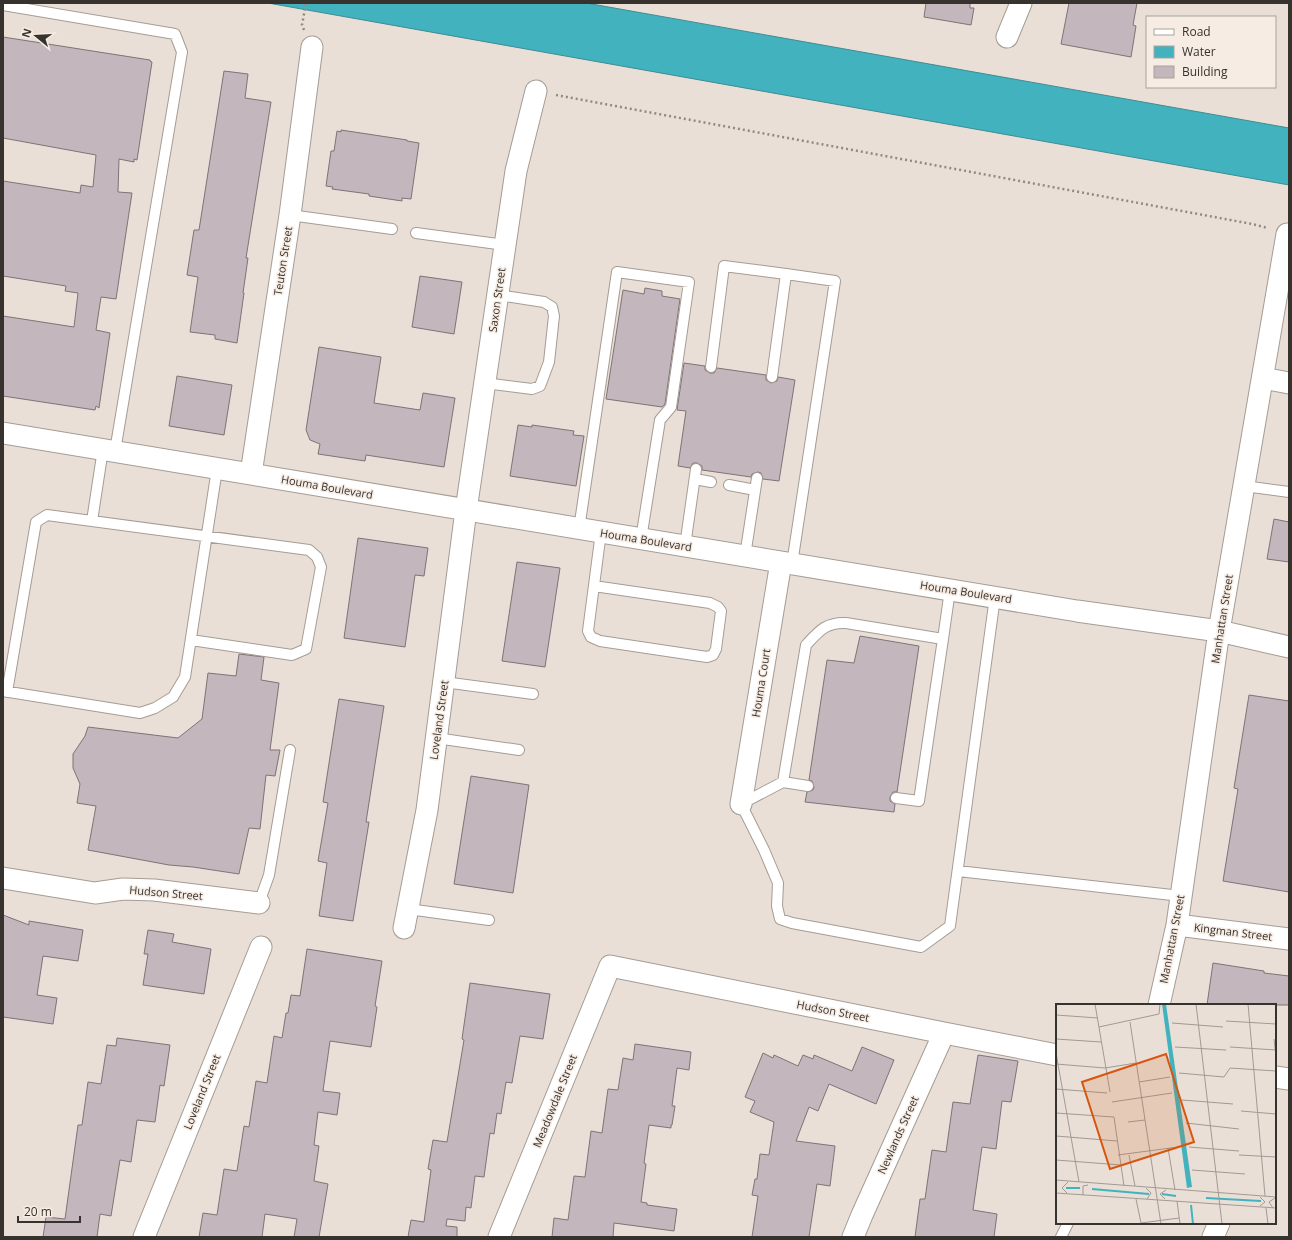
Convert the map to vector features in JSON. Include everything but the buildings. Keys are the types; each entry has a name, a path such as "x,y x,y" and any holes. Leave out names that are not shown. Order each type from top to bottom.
{"street":[{"path":"1007,37 1021,3"},
{"name":"Teuton Street","path":"251,474 290,214 312,47"},
{"name":"Saxon Street","path":"466,510 516,170 536,91"},
{"name":"Manhattan Street","path":"1159,1004 1177,925 1219,631 1287,234"},
{"path":"1263,378 1289,383"},
{"name":"Houma Boulevard","path":"3,433 1077,611 1219,631 1289,647"},
{"name":"Loveland Street","path":"406,918 427,810 466,510"},
{"name":"Houma Court","path":"741,804 786,563"},
{"name":"Hudson Street","path":"3,878 95,893 123,889 154,890 259,903"},
{"name":"Kingman Street","path":"1177,925 1289,939"},
{"name":"Loveland Street","path":"144,1237 261,947"},
{"name":"Hudson Street","path":"610,966 1056,1055"},
{"name":"Meadowdale Street","path":"500,1237 610,966"},
{"name":"Newlands Street","path":"853,1237 944,1033"},
{"path":"1213,1237 1219,1224"}],"lane":[{"path":"3,5 175,34 182,52 109,450 92,521"},
{"path":"290,214 392,228"},
{"path":"416,233 505,245"},
{"path":"711,367 724,266 835,281 786,563"},
{"path":"579,529 617,272 689,282 671,407 660,420 641,539"},
{"path":"772,376 786,274"},
{"path":"485,383 532,389 540,386 549,362 554,316 552,307 544,302 498,295"},
{"path":"191,640 292,655 306,649 321,567 317,557 309,550 207,535 47,515 36,522 5,692 140,713 155,708 173,697 185,678 207,535 217,468"},
{"path":"685,546 696,474 711,482"},
{"path":"745,556 757,478"},
{"path":"729,485 755,490"},
{"path":"1244,486 1289,492"},
{"path":"594,586 710,603 718,607 721,611 716,649 713,654 706,657 600,642 591,637 588,631 601,532"},
{"path":"896,798 919,801 950,590"},
{"path":"808,786 783,782 741,804 764,850 778,883 777,906 780,919 792,923 921,947 950,926 995,597"},
{"path":"783,782 806,645 820,630 835,622 943,639"},
{"path":"444,682 533,694"},
{"path":"436,738 519,750"},
{"path":"259,903 269,875 290,750"},
{"path":"958,871 1181,896"},
{"path":"406,918 489,920"},
{"path":"1062,1237 1068,1224"}],"path":[{"path":"302,25 306,3"},
{"path":"536,91 1244,222 1287,234"}],"water":[{"path":"268,3 586,3 1289,128 1289,185"}]}
